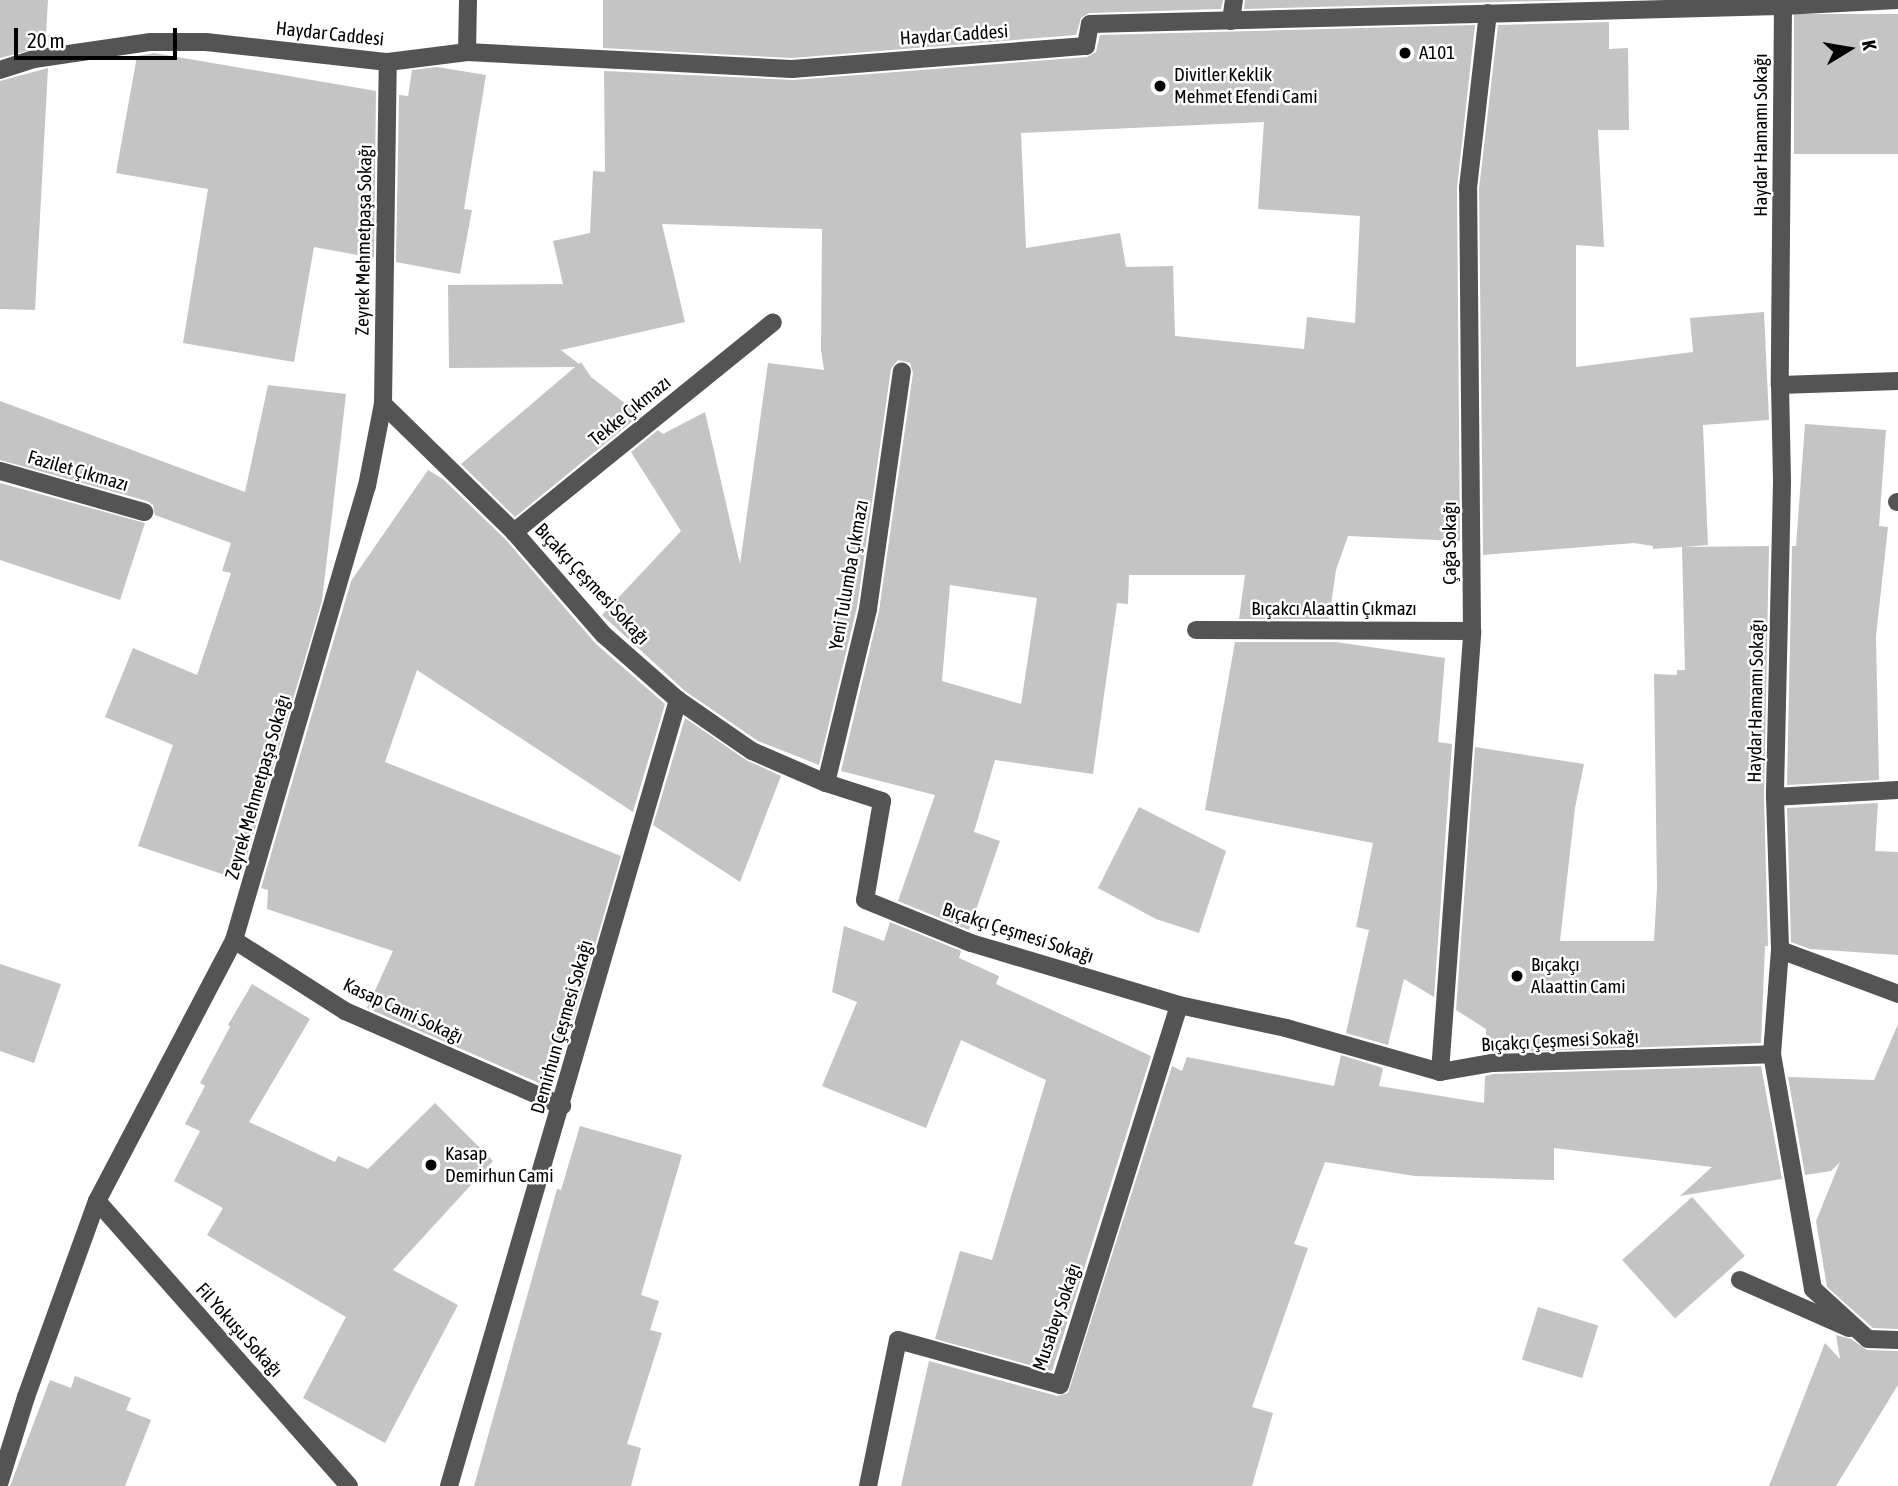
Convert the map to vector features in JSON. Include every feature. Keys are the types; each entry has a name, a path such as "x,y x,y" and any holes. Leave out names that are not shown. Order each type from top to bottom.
{"street":[{"path":"467,52 468,0"},
{"path":"1231,20 1234,0"},
{"name":"Haydar Caddesi","path":"0,70 34,59 151,42 206,42 388,62 467,52 792,69 1086,46 1090,24 1783,6 1898,0"},
{"name":"Haydar Hamamı Sokağı","path":"1783,6 1780,385 1782,483 1775,797 1780,950 1772,1054 1813,1289 1869,1337"},
{"name":"Çağa Sokağı","path":"1440,1072 1472,631 1468,188 1488,13"},
{"name":"Zeyrek Mehmetpaşa Sokağı","path":"0,1481 26,1397 97,1201 234,940 367,486 383,404 388,62"},
{"name":"Tekke Çıkmazı","path":"514,532 773,322"},
{"name":"Yeni Tulumba Çıkmazı","path":"826,783 868,610 902,371"},
{"path":"1780,385 1898,381"},
{"name":"Bıçakçı Çeşmesi Sokağı","path":"383,404 514,532 604,635 678,700 752,751 826,783 882,801 864,900 971,943 1179,1004 1286,1028 1440,1072 1492,1063 1772,1054"},
{"name":"Fazilet Çıkmazı","path":"0,471 145,512"},
{"name":"Bıçakcı Alaattin Çıkmazı","path":"1196,630 1472,631"},
{"name":"Demirhun Çeşmesi Sokağı","path":"449,1486 678,700"},
{"path":"1775,797 1898,790"},
{"name":"Kasap Cami Sokağı","path":"234,940 345,1011 562,1105"},
{"path":"1780,950 1898,994"},
{"name":"Musabey Sokağı","path":"868,1486 898,1340 1060,1385 1179,1004"},
{"name":"Fil Yokuşu Sokağı","path":"97,1201 349,1486"},
{"path":"1740,1280 1869,1337 1898,1340"}],"building":[{"path":"0,0 48,0 46,35 50,36 50,45 0,58"},
{"path":"603,0 1223,0 1221,9 1089,13 1081,18 1076,35 792,58 603,48"},
{"path":"1245,0 1576,0 1244,9"},
{"path":"1794,14 1898,14 1898,154 1794,154"},
{"path":"1609,22 1609,49 1628,48 1629,130 1598,130 1604,247 1576,245 1576,367 1693,352 1690,318 1764,312 1769,420 1703,425 1708,545 1683,547 1769,546 1764,797 1768,946 1765,946 1761,1043 1486,1053 1486,1029 1456,1010 1475,747 1584,764 1575,808 1560,941 1654,941 1657,887 1654,674 1677,675 1677,670 1685,670 1682,547 1653,549 1653,546 1634,543 1483,555 1479,189 1498,25"},
{"path":"1475,25 1457,188 1460,541 1348,536 1336,570 1329,619 1239,619 1245,575 1129,575 1128,604 1117,603 1093,774 995,760 974,832 1000,841 969,930 898,901 935,795 841,771 879,611 913,373 910,363 898,360 891,369 857,607 819,765 758,741 685,691 602,615 681,531 631,452 658,430 663,434 705,412 740,564 768,363 824,370 821,350 822,229 662,224 685,322 561,350 579,364 581,362 591,377 640,415 515,517 461,464 575,367 449,368 448,285 563,284 553,241 590,233 593,171 605,172 604,71 793,80 1087,57 1096,52 1100,35","holes":["1264,122 1258,209 1360,216 1355,323 1307,317 1304,349 1175,336 1173,266 1126,267 1120,233 1026,248 1021,133","950,585 1037,598 1021,704 942,681"]},
{"path":"154,53 376,91 374,258 314,247 294,362 183,343 208,189 116,173 137,56"},
{"path":"437,67 486,75 464,209 472,210 460,274 396,262 399,95 408,96 412,70"},
{"path":"48,68 35,310 0,309 0,81"},
{"path":"268,385 346,394 322,601 240,880 138,846 173,745 105,717 133,648 197,675 231,573 222,571 231,543 155,515 153,505 147,501 0,460 0,401 245,492"},
{"path":"1805,424 1886,430 1879,526 1888,527 1876,636 1879,780 1787,785 1792,546 1796,546"},
{"path":"428,470 443,479 506,540 596,644 665,704 633,812 417,670 385,762 621,856 574,1018 546,1086 367,1008 393,951 267,909 268,890 261,888 351,581"},
{"path":"0,483 145,523 120,600 0,560"},
{"path":"1235,642 1336,642 1445,658 1438,742 1452,744 1434,997 1404,979 1388,1045 1346,1033 1369,930 1356,927 1373,843 1205,810"},
{"path":"685,718 746,760 781,776 740,882 653,825"},
{"path":"1878,803 1875,851 1898,852 1898,955 1810,949 1791,942 1787,808"},
{"path":"1139,807 1226,851 1199,933 1156,919 1098,888"},
{"path":"890,922 961,951 959,958 999,976 996,984 1151,1056 1052,1371 935,1339 960,1251 992,1260 1046,1080 961,1040 926,1128 822,1086 857,1002 832,992 844,926 884,941"},
{"path":"0,964 61,984 34,1063 0,1051"},
{"path":"252,984 310,1019 249,1122 335,1162 338,1156 368,1169 435,1103 493,1161 393,1270 458,1305 385,1443 303,1398 346,1317 207,1235 223,1208 174,1181 200,1131 185,1124 205,1086 200,1083 230,1027 228,1025"},
{"path":"1898,1024 1898,1329 1873,1328 1827,1287 1816,1221 1840,1162 1831,1171 1805,1175 1788,1077 1874,1080"},
{"path":"1341,1055 1383,1068 1379,1086 1484,1103 1485,1076 1493,1074 1761,1066 1782,1179 1680,1196 1712,1167 1554,1148 1554,1180 1415,1176 1325,1162 1294,1244 1308,1248 1252,1407 1273,1413 1252,1486 901,1486 929,1361 1057,1396 1068,1393 1172,1066 1182,1071 1187,1057 1334,1086"},
{"path":"580,1126 682,1155 641,1295 659,1301 650,1330 662,1333 627,1444 641,1448 631,1486 474,1486 557,1189 561,1190"},
{"path":"1692,1197 1745,1256 1675,1319 1622,1260"},
{"path":"1538,1307 1598,1325 1582,1378 1522,1360"},
{"path":"1836,1335 1851,1339 1867,1350 1898,1351 1898,1385 1836,1486 1769,1486 1825,1343 1840,1359"},
{"path":"75,1376 131,1398 126,1410 151,1420 125,1486 10,1486 50,1380 71,1388"}],"place":[{"name":"A101","path":"1405,53"},
{"name":"Divitler Keklik Mehmet Efendi Cami","path":"1160,86"},
{"name":"Bıçakçı Alaattin Cami","path":"1517,976"},
{"name":"Kasap Demirhun Cami","path":"431,1165"}]}
